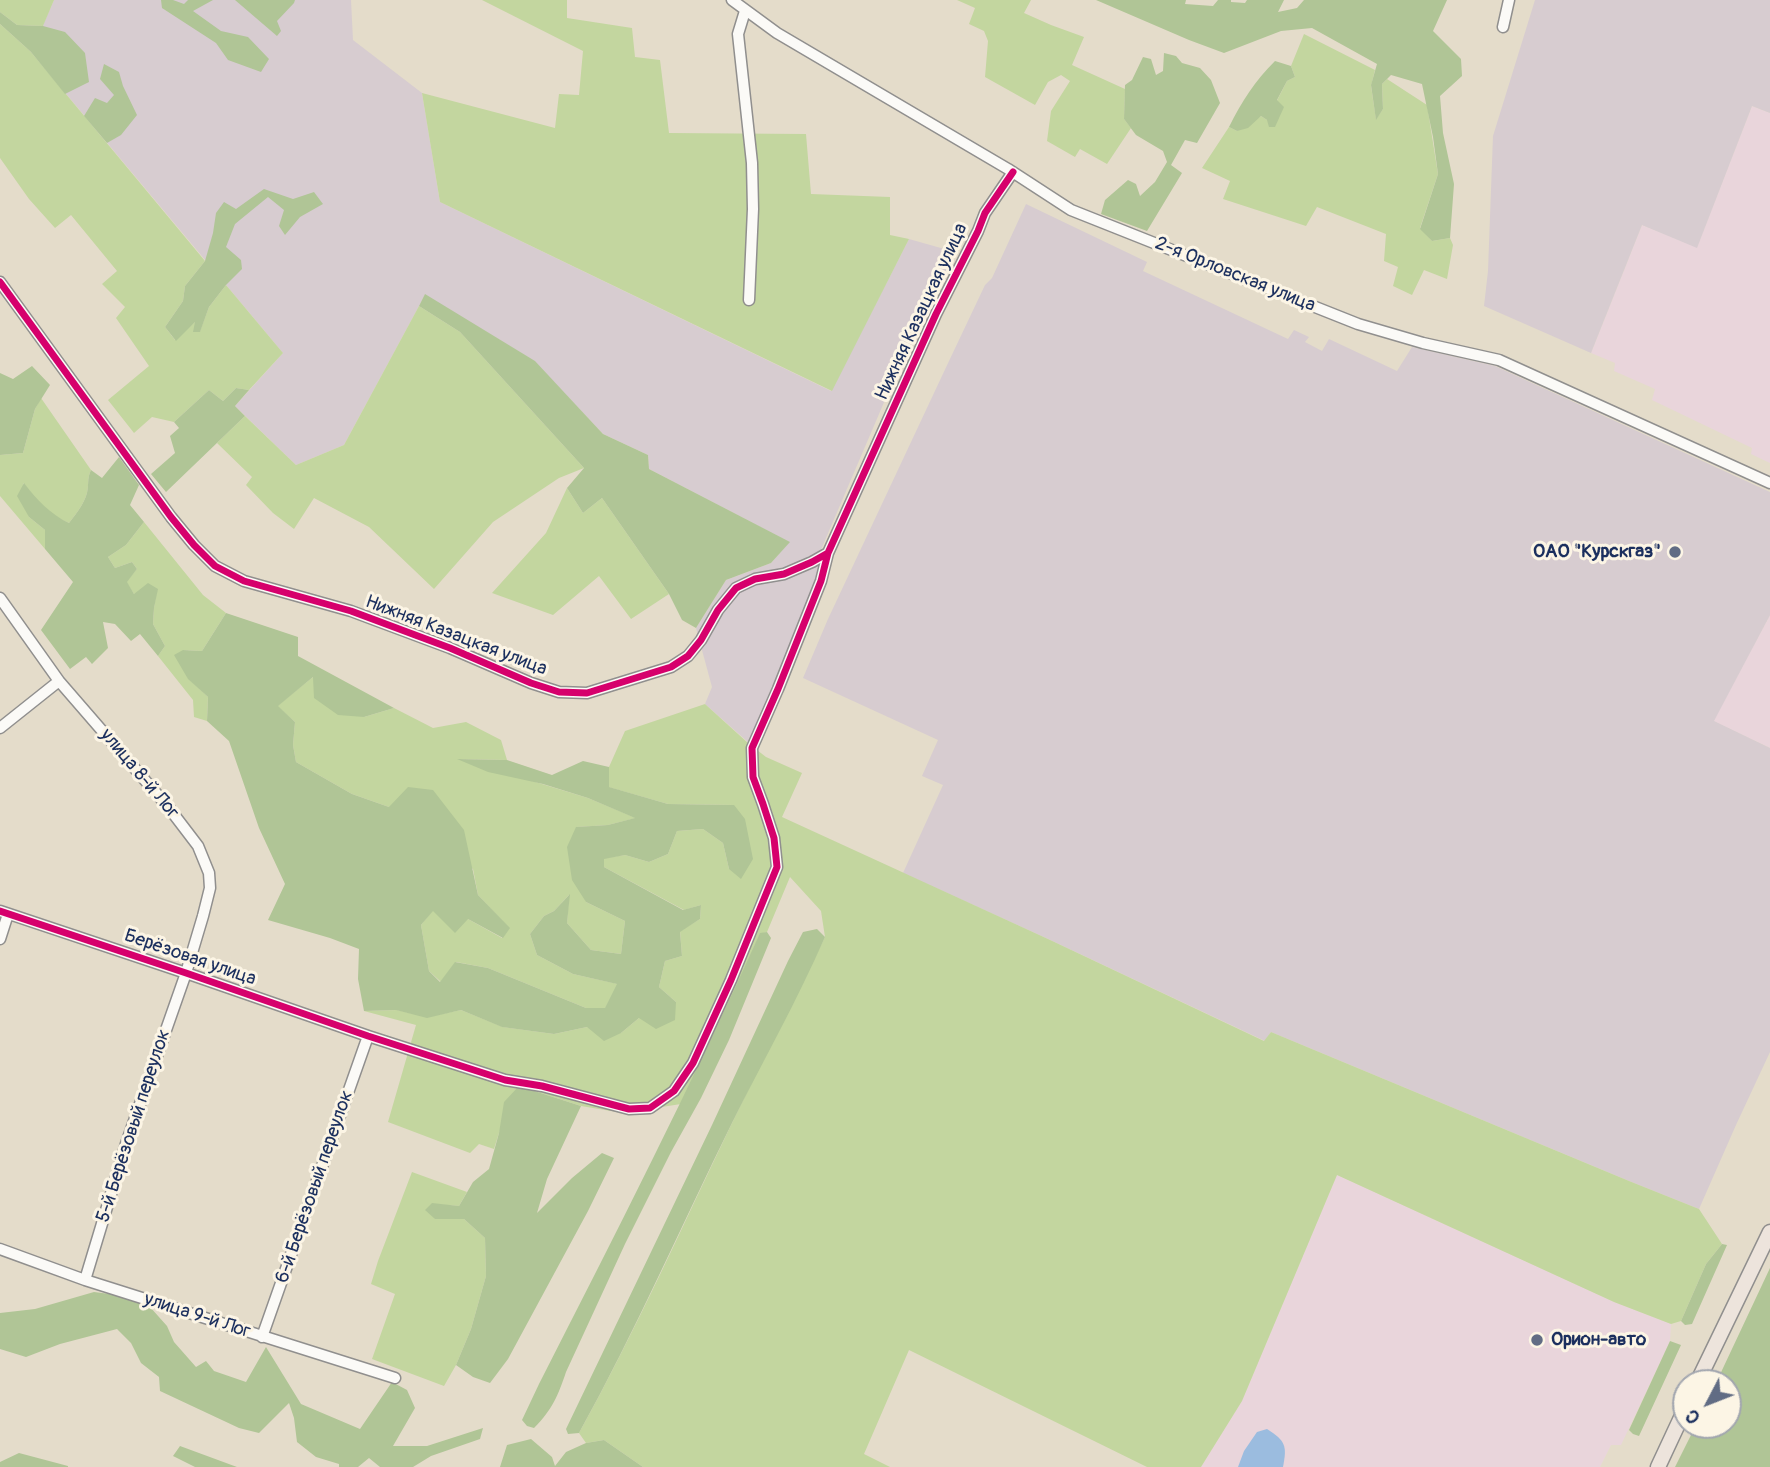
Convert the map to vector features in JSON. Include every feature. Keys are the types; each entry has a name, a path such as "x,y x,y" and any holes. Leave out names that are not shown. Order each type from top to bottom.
{"main road":[{"path":"1704,1369 1770,1233"},
{"path":"1658,1467 1672,1437"}],"street":[{"name":"2-я Орловская улица","path":"732,0 777,33 1013,172 1070,210 1358,324 1423,343 1499,360 1770,483"},
{"path":"1503,27 1508,0"},
{"path":"744,11 738,34 752,163 749,300"},
{"name":"Нижняя Казацкая улица","path":"0,282 171,517 215,566 244,581 351,611 450,648 531,683 559,692 587,693 671,667 688,656 736,588 755,579 784,574 828,553 936,314 985,213 1013,172"},
{"name":"Берёзовая улица","path":"4,912 368,1037 505,1080 542,1086 629,1109 650,1108 674,1091 693,1063 777,867 774,838 752,778 752,748 821,581 828,553"},
{"name":"улица 8-й Лог","path":"0,598 59,681 169,808 198,846 209,873 210,888 186,973"},
{"path":"0,728 59,681"},
{"path":"0,939 4,912"},
{"name":"5-й Берёзовый переулок","path":"85,1280 126,1144 186,973"},
{"name":"6-й Берёзовый переулок","path":"262,1337 368,1037"},
{"name":"улица 9-й Лог","path":"0,1249 85,1280 395,1378"}],"shaded area":[{"path":"54,0 351,0 353,40 422,93 440,202 831,391 909,239 955,252 885,400 820,552 818,576 749,743 705,704 712,687 696,628 726,580 771,563 789,542 649,469 648,455 603,434 534,361 425,295 344,445 296,465 235,406 283,353 31,52"},
{"path":"1535,0 1770,0 1770,113 1752,106 1697,248 1642,225 1591,353 1484,306 1488,271 1493,136"},
{"path":"1752,106 1770,113 1770,463 1751,454 1752,448 1652,400 1655,389 1614,371 1615,363 1591,353 1642,225 1697,247"},
{"path":"1026,204 1147,262 1143,271 1288,339 1294,330 1309,337 1305,342 1322,351 1329,339 1397,371 1412,347 1495,366 1770,492 1770,615 1714,721 1770,748 1770,1052 1699,1209 1271,1032 1265,1041 903,873 943,785 922,776 938,740 803,678 949,361"},
{"path":"1770,615 1770,748 1713,721"},
{"path":"1337,1175 1614,1302 1671,1324 1670,1341 1621,1445 1611,1445 1600,1467 1201,1467 1242,1401"}],"green space":[{"path":"0,0 54,0 43,26 17,25 0,12"},
{"path":"161,0 184,4 188,0 213,0 193,11 221,31 248,37 269,59 261,72 228,60 216,43 162,8"},
{"path":"235,0 295,0 277,21 281,31 277,36"},
{"path":"482,0 567,0 567,18 632,28 635,57 660,60 669,133 806,134 811,194 890,197 890,235 909,239 832,391 440,202 422,93 555,128 559,94 579,95 583,51"},
{"path":"957,0 1031,0 1024,13 1084,37 1072,65 1125,89 1124,119 1131,128 1107,164 1080,149 1075,157 1047,141 1051,111 1070,81 1061,75 1048,82 1035,105 985,77 988,41 984,31 969,24 975,8"},
{"path":"1096,0 1186,0 1185,4 1213,6 1218,0 1245,3 1247,0 1284,0 1278,12 1297,8 1304,0 1447,0 1433,31 1461,59 1462,76 1440,96 1443,133 1454,184 1450,238 1432,241 1420,229 1438,174 1422,84 1391,75 1382,84 1383,109 1376,120 1371,85 1377,64 1312,28 1281,31 1224,53"},
{"path":"0,12 17,25 43,26 65,32 85,53 89,82 65,94 31,52 0,24"},
{"path":"0,24 31,52 205,261 185,286 183,301 165,327 175,340 196,321 200,331 209,307 226,285 283,353 249,390 236,388 223,401 209,390 174,422 152,417 134,433 108,400 149,366 116,318 125,307 102,284 117,271 71,215 55,228 29,199 0,158"},
{"path":"1304,34 1375,70 1371,86 1376,119 1383,109 1382,84 1387,79 1427,105 1438,174 1420,228 1432,241 1450,238 1453,245 1447,279 1424,270 1412,295 1393,286 1398,267 1384,261 1386,234 1317,207 1306,226 1223,199 1230,181 1202,168 1229,127 1237,131 1261,116 1267,120 1287,81 1295,77 1291,66"},
{"path":"1164,53 1176,56 1182,63 1200,68 1211,80 1220,103 1197,143 1185,140 1171,165 1182,173 1147,231 1101,214 1105,200 1128,180 1136,184 1140,196 1155,182 1167,162 1163,151 1136,135 1124,119 1125,85 1132,80 1143,57 1151,59 1156,75 1163,71"},
{"path":"1275,61 1291,66 1295,77 1287,81 1277,100 1284,107 1275,127 1269,127 1267,120 1261,116 1248,128 1237,131 1229,127 1249,92"},
{"path":"104,64 119,72 137,115 121,135 107,143 84,116 95,98 107,103 114,95 100,79"},
{"path":"264,189 293,199 314,192 323,204 300,217 285,235 279,226 284,210 268,197 235,224 226,247 241,260 242,269 209,307 200,332 193,332 195,322 176,341 165,327 183,301 185,286 205,261 216,213 224,202 236,209"},
{"path":"425,294 535,361 603,434 648,455 649,469 790,542 771,563 726,580 696,628 682,620 669,594 602,498 583,513 567,488 584,468 460,332 419,306"},
{"path":"419,306 460,332 584,468 559,478 493,522 434,589 369,527 314,498 294,529 273,513 246,485 252,477 217,443 245,416 296,465 344,445"},
{"path":"32,366 50,385 35,409 23,453 0,455 0,373 13,379"},
{"path":"236,388 249,390 235,406 245,416 166,492 151,474 175,453 170,436 179,428 174,422 209,390 223,401"},
{"path":"41,398 91,470 86,497 69,523 56,517 38,502 23,483 29,517 45,530 45,549 0,496 0,455 23,453 35,409"},
{"path":"119,457 139,485 130,505 144,522 126,545 108,557 115,568 132,562 137,569 127,582 134,594 148,583 158,589 153,624 165,646 158,656 140,634 131,641 115,624 103,622 108,648 92,664 86,657 70,669 41,630 73,582 45,549 45,530 29,517 17,496 24,483 44,506 69,523 86,497 91,470 102,478"},
{"path":"567,488 583,513 602,498 669,594 631,619 599,576 553,615 492,593 546,533"},
{"path":"144,522 203,595 226,613 202,651 183,650 188,678 208,697 207,721 194,717 193,700 158,656 165,646 153,624 157,589 134,594 126,582 137,569 132,562 115,568 108,557 126,545"},
{"path":"226,613 298,637 298,656 394,708 364,717 338,715 314,698 313,677 278,706 295,722 293,745 296,762 352,794 389,807 408,787 433,790 464,830 478,895 510,928 503,938 468,919 455,933 433,911 421,925 429,971 440,982 455,962 488,968 586,1008 605,1008 617,984 573,974 537,955 530,934 544,916 554,911 570,894 567,923 591,950 621,954 625,921 586,902 572,880 567,847 576,827 608,825 635,818 588,798 543,784 488,772 457,759 507,760 552,775 583,761 609,767 609,787 668,804 734,805 745,819 753,859 741,879 729,869 723,843 703,829 677,831 668,854 649,862 625,855 604,859 604,867 683,910 701,905 700,919 680,932 682,956 665,961 659,987 676,1002 675,1020 656,1029 639,1018 621,1033 604,1041 587,1027 554,1034 502,1027 461,1010 427,1018 396,1010 364,1011 358,979 359,949 268,920 285,884 259,828 229,741 207,721 208,697 188,679 174,655 183,650 202,651"},
{"path":"313,677 364,717 394,708 433,728 466,722 501,740 507,760 460,759 588,798 636,818 608,825 577,827 586,902 625,921 621,954 591,950 567,923 569,895 554,911 544,916 530,934 537,955 573,974 618,984 605,1009 586,1008 488,968 456,962 441,982 429,971 421,925 433,910 468,919 502,938 509,928 478,895 473,869 389,807 352,794 296,762 293,745 295,722 277,706"},
{"path":"705,704 766,757 802,773 782,817 1264,1041 1271,1032 1699,1209 1722,1244 1706,1264 1681,1321 1671,1324 1614,1302 1337,1175 1242,1401 1201,1467 1147,1467 909,1350 864,1454 890,1467 643,1467 604,1440 586,1443 579,1433 639,1318 743,1100 825,937 821,911 790,877 767,932 760,934 681,1104 623,1113 581,1106 519,1086 494,1149 479,1144 470,1153 388,1122 416,1025 364,1011 397,1010 427,1017 461,1010 503,1027 554,1034 587,1027 621,1033 639,1018 676,1002 659,987 665,961 682,956 680,931 700,919 701,905 684,910 604,867 604,858 625,855 649,862 668,854 677,831 703,829 723,843 729,869 734,805 668,804 608,787 609,767 625,731"},
{"path":"817,929 825,937 639,1318 579,1433 568,1434 566,1429 788,961 803,932"},
{"path":"767,932 771,938 729,1040 625,1244 557,1396 534,1428 527,1426 522,1420 539,1384 680,1104 760,933"},
{"path":"519,1086 581,1106 547,1179 537,1213 602,1153 614,1158 508,1359 490,1383 473,1377 456,1365 471,1329 486,1276 485,1238 464,1219 435,1219 425,1210 432,1203 459,1206 473,1182 489,1169 504,1102"},
{"path":"412,1172 467,1192 459,1206 432,1204 435,1219 464,1219 485,1238 486,1276 471,1329 444,1386 372,1359 395,1294 371,1284"},
{"path":"1722,1244 1727,1245 1692,1324 1685,1325 1681,1321 1706,1264"},
{"path":"1770,1268 1770,1467 1675,1467 1689,1439 1742,1439 1742,1369 1723,1369"},
{"path":"94,1292 142,1298 167,1326 174,1342 196,1367 206,1361 214,1371 246,1382 266,1347 301,1404 360,1429 392,1382 407,1390 415,1408 393,1446 427,1446 483,1428 480,1439 431,1456 413,1467 380,1467 369,1458 358,1467 339,1467 339,1464 316,1457 297,1442 289,1403 259,1433 239,1428 160,1391 159,1377 141,1363 131,1343 117,1329 60,1344 26,1357 0,1349 0,1313 35,1309"},
{"path":"1670,1341 1681,1345 1639,1436 1633,1434 1629,1430"},
{"path":"531,1439 552,1457 555,1466 566,1452 586,1443 604,1440 643,1467 500,1467 507,1445"},
{"path":"180,1446 237,1467 195,1467 173,1456"},
{"path":"19,1453 68,1467 0,1467 0,1462"}],"water":[{"path":"1267,1429 1284,1445 1283,1467 1238,1467 1244,1451 1257,1432"}],"cycle path":[{"path":"0,282 171,517 215,566 244,581 351,611 450,648 531,683 559,692 587,693 671,667 688,656 736,588 755,579 784,574 828,553 936,314 985,213 1013,172"},
{"path":"0,911 505,1080 542,1086 629,1109 650,1108 674,1091 693,1063 731,980 777,867 774,838 753,777 752,748 821,581 828,553"}],"place":[{"name":"ОАО \"Курскгаз\"","path":"1675,552"},
{"name":"Орион-авто","path":"1537,1340"}]}
